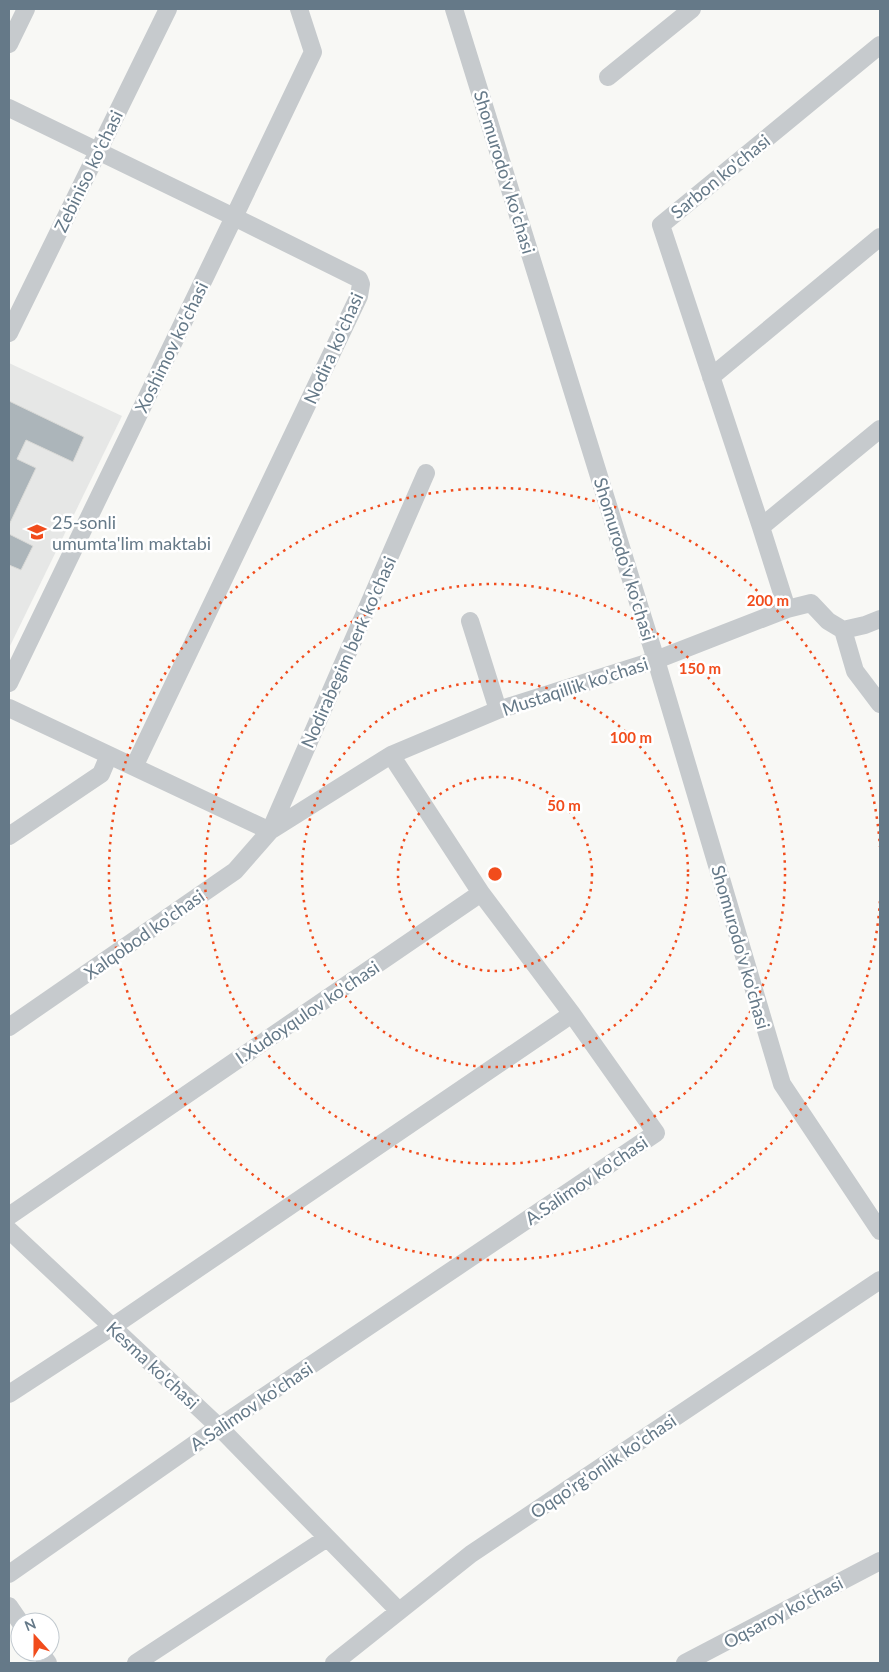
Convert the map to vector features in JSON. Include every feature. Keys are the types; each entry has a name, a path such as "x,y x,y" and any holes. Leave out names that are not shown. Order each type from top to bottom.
{"street":[{"path":"9,44 26,9"},
{"name":"Zebiniso ko'chasi","path":"9,333 168,9"},
{"name":"Xoshimov ko'chasi","path":"9,683 313,52 299,9"},
{"path":"608,77 692,9"},
{"name":"Shomurodo'v ko'chasi","path":"456,10 656,660 782,1084 880,1231"},
{"name":"Sarbon ko'chasi","path":"761,527 661,225 880,45"},
{"name":"Nodira ko'chasi","path":"9,108 359,279 361,284 359,296 134,767"},
{"path":"711,377 880,237"},
{"path":"787,609 761,527 880,429"},
{"name":"Nodirabegim berk ko'chasi","path":"270,831 426,473"},
{"name":"Mustaqillik ko'chasi","path":"270,831 391,755 498,710 656,660 787,609 811,603 828,621 843,630"},
{"path":"880,619 843,630 855,671 880,704"},
{"path":"470,622 498,710"},
{"path":"9,708 270,831"},
{"path":"9,1394 112,1327 572,1014 481,893 391,755"},
{"path":"9,836 101,774 109,756"},
{"name":"Xalqobod ko'chasi","path":"9,1026 235,870 270,831"},
{"name":"I.Xudoyqulov ko'chasi","path":"9,1216 481,893"},
{"name":"A.Salimov ko'chasi","path":"9,1574 219,1427 656,1133 572,1014"},
{"name":"Kesma ko'chasi","path":"9,1230 219,1427 398,1610"},
{"name":"Oqqo'rg'onlik ko'chasi","path":"334,1663 398,1610 471,1554 880,1280"},
{"path":"136,1663 327,1538"},
{"name":"Oqsaroy ko'chasi","path":"685,1663 880,1561"}],"shaded area":[{"name":"25-sonli umumta'lim maktabi","path":"9,363 122,416 9,648"}],"building":[{"path":"9,401 84,437 73,462 26,440 17,459 36,468 9,525"},
{"path":"9,534 33,546 21,570 9,565"}],"place":[{"name":"25-sonli umumta'lim maktabi","path":"37,532"}]}
